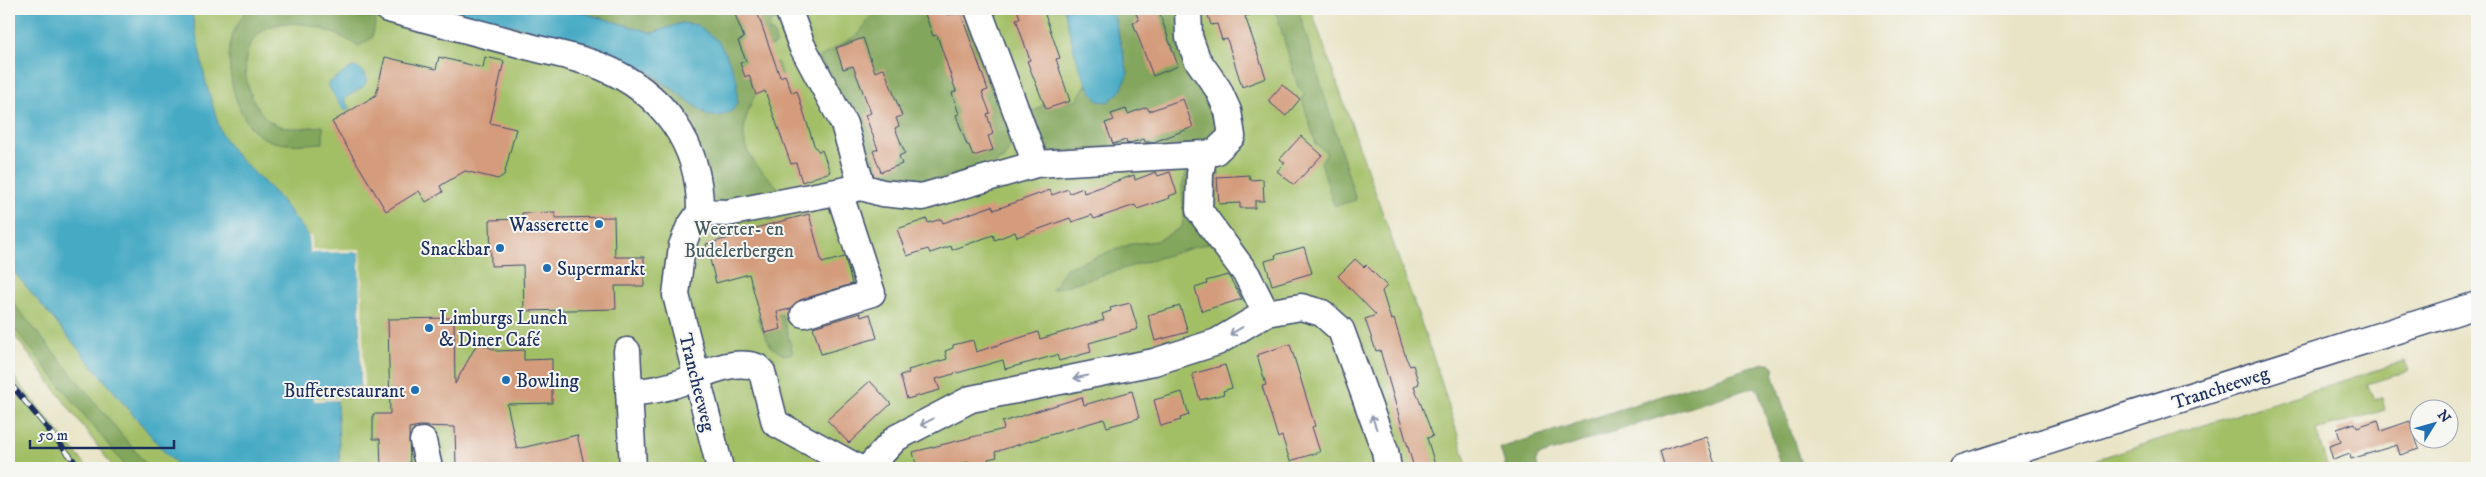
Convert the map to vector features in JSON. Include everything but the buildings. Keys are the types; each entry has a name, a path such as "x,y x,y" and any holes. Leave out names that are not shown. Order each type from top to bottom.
{"street":[{"path":"388,9 600,66 638,86 663,106 680,132 696,170 700,195 700,212 727,214 850,190 922,197 1036,164 1215,152 1232,136 1228,110 1218,89 1197,59 1190,36 1188,9"},
{"path":"788,9 802,46 844,124 850,190 872,293 804,314"},
{"path":"978,9 1036,164"},
{"path":"1204,154 1200,174 1199,210 1247,275 1266,314"},
{"name":"Trancheeweg","path":"700,212 689,228 682,246 676,296 720,468"},
{"name":"Trancheeweg","path":"1963,468 2477,305"},
{"path":"868,468 896,438 971,399 1154,362 1218,342 1266,314 1301,307 1322,313 1342,330 1385,451 1388,468"},
{"path":"627,351 631,393 629,402 633,468"},
{"path":"631,393 639,382 647,379 668,375 695,376 739,364 757,367 762,372 776,423 858,468"},
{"path":"423,440 429,468"}],"green space":[{"name":"Weerter- en Budelerbergen","path":"9,9 1311,9 1437,368 1468,468 114,468 9,328"},
{"path":"248,9 338,9 358,17 376,18 372,38 359,46 336,34 294,23 278,24 266,29 256,36 250,46 246,57 247,83 252,97 262,114 273,123 282,127 323,126 323,143 294,144 273,142 256,133 241,112 232,85 229,58 234,31"},
{"path":"570,9 701,9 708,13 718,9 781,9 785,14 778,20 770,21 769,33 773,32 777,44 764,49 770,65 777,62 785,85 756,93 745,125 744,138 752,159 783,192 723,202 715,200 685,118 648,71 709,116 718,41 697,25 681,23 653,33"},
{"path":"870,9 967,9 1015,132 1013,143 1003,159 983,169 912,184 873,180 820,57 859,34 872,14"},
{"path":"1112,9 1178,9 1224,126 1211,143 1044,152 1023,112 1036,110 1047,102 1048,106 1077,100 1086,84 1087,87 1128,73"},
{"path":"1275,9 1298,9 1356,200 1334,206 1321,162 1327,153 1316,144 1302,99 1305,94 1298,87"},
{"path":"1216,160 1219,182 1214,216 1222,239 1052,290 1066,268 1131,244 1157,241 1182,227 1184,215 1182,186 1189,165"},
{"path":"9,298 149,468 127,468 9,322"},
{"path":"782,314 793,353 784,355 771,347 757,318"},
{"path":"2405,361 2409,371 2367,384 2374,399 2382,398 2385,410 2316,430 2328,468 2072,467"},
{"path":"1764,363 1770,363 1773,367 1774,376 1802,468 1781,468 1758,390 1754,387 1538,456 1536,461 1538,468 1506,468 1500,448"},
{"path":"9,371 88,468 9,468"}],"water":[{"path":"9,9 191,9 206,83 221,133 234,153 276,194 309,236 310,252 359,252 361,387 314,388 314,401 337,400 340,468 182,468 167,455 9,266"},
{"path":"440,9 570,9 653,33 681,23 697,25 718,41 726,54 737,80 737,103 732,111 720,116 709,116 648,71 585,42"},
{"path":"1064,9 1112,9 1128,73 1121,91 1108,102 1098,101 1085,80 1076,57"},
{"path":"352,67 362,70 367,79 364,86 344,99 349,108 344,111 327,84"}],"pier":[{"path":"309,236 312,236 312,250 359,249 361,251 364,388 316,390 317,398 337,398 339,400 314,401 314,388 361,387 359,252 310,253"}],"railway":[{"path":"9,382 80,468"}],"place":[{"name":"Wasserette","path":"599,224"},
{"name":"Snackbar","path":"500,248"},
{"name":"Supermarkt","path":"547,268"},
{"name":"Limburgs Lunch & Diner Café","path":"429,328"},
{"name":"Bowling","path":"506,380"},
{"name":"Buffetrestaurant","path":"415,390"}]}
